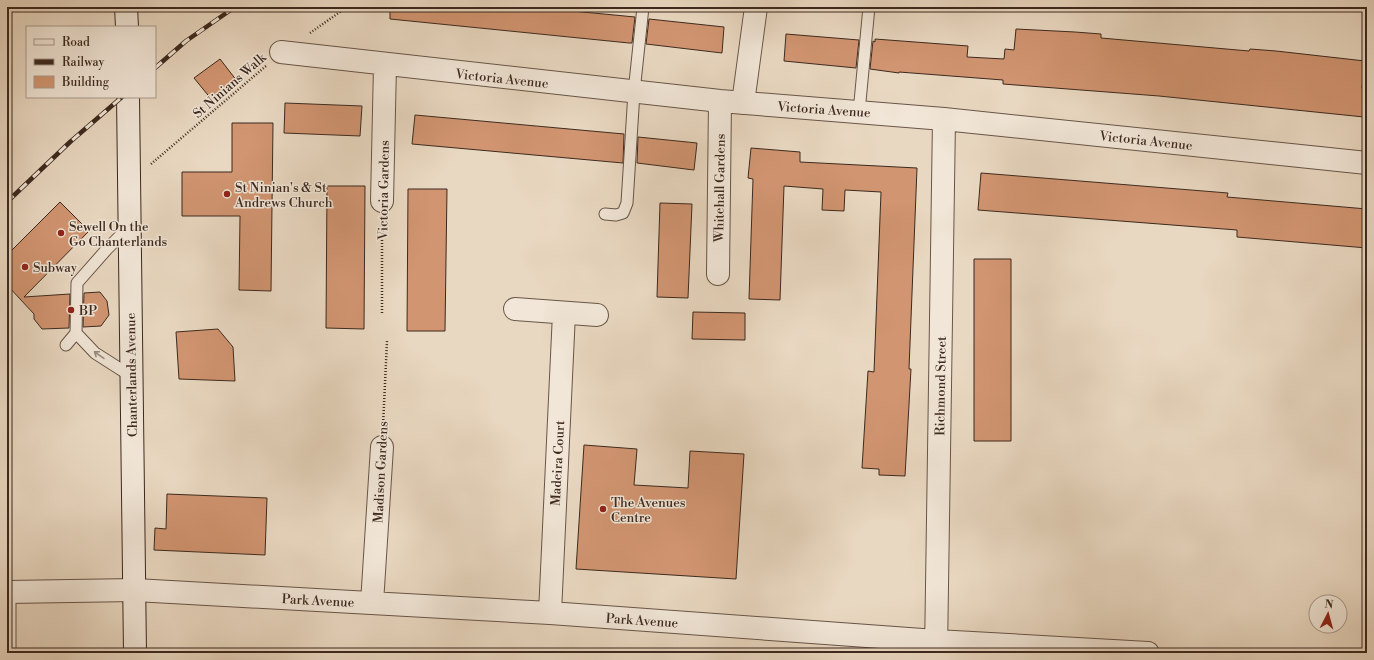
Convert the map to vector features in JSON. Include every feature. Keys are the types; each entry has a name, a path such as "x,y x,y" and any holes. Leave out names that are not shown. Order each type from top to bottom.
{"street":[{"path":"126,7 126,26"},
{"path":"743,103 756,7"},
{"name":"Victoria Avenue","path":"281,52 385,65 720,101 944,119 1367,164"},
{"name":"Victoria Gardens","path":"382,202 385,65"},
{"name":"Chanterlands Avenue","path":"128,98 135,653"},
{"name":"Whitehall Gardens","path":"718,274 720,101"},
{"name":"Richmond Street","path":"936,647 944,119"},
{"path":"515,309 596,315"},
{"name":"Madeira Court","path":"550,613 564,313"},
{"name":"Madison Gardens","path":"372,603 382,447"},
{"name":"Park Avenue","path":"9,592 135,590 550,613 936,647 1148,653"}],"lane":[{"path":"605,214 616,215 624,213 627,203 634,92 642,7"},
{"path":"859,112 869,7"},
{"path":"66,345 76,333 77,283 106,249 129,227"},
{"path":"76,333 95,353 131,376"},
{"path":"9,592 10,653"}],"path":[{"name":"St Ninians Walk","path":"129,184 161,154 244,87 281,52 347,7"},
{"name":"Victoria Gardens","path":"382,202 382,315"},
{"name":"Madison Gardens","path":"382,447 388,341"}],"building":[{"path":"390,7 530,7 635,17 632,43 629,43 390,19"},
{"path":"649,19 724,27 722,53 646,44"},
{"path":"1016,29 1101,34 1101,38 1249,51 1250,49 1276,51 1365,61 1362,88 1367,89 1364,117 1159,96 1003,84 1003,80 899,73 870,69 873,41 875,42 875,39 968,46 967,57 1004,59 1005,49 1014,50"},
{"path":"786,34 859,40 856,68 784,61"},
{"path":"220,59 237,81 212,100 194,78"},
{"path":"285,103 362,106 360,136 284,133"},
{"path":"415,115 624,134 623,163 412,144"},
{"name":"St Ninian's & St Andrews Church","path":"232,123 273,123 271,291 239,290 240,216 182,216 182,172 232,172"},
{"path":"638,137 697,143 694,170 637,163"},
{"path":"751,148 800,152 800,162 917,168 909,369 911,369 905,476 879,475 879,469 862,468 868,371 874,372 881,192 845,190 844,211 822,210 823,189 784,186 780,300 749,299 753,179 748,178"},
{"path":"981,173 1228,193 1227,197 1367,209 1367,248 1237,237 1237,230 978,210"},
{"path":"327,186 365,186 364,329 326,328"},
{"path":"408,189 447,189 445,331 407,331"},
{"path":"60,202 89,231 24,297 70,294 69,328 42,329 34,319 34,314 7,285 7,255"},
{"path":"660,203 692,204 688,298 657,297"},
{"path":"974,259 1011,259 1011,441 974,441"},
{"path":"100,292 107,301 109,315 101,326 83,327 84,293"},
{"path":"693,312 745,313 745,340 692,339"},
{"path":"218,329 233,347 235,381 179,379 176,332"},
{"name":"The Avenues Centre","path":"584,445 637,449 634,485 688,488 690,451 744,454 736,579 576,569"},
{"path":"167,494 267,498 265,555 154,550 155,528 166,529"}],"railway":[{"path":"156,67 186,41 235,7"},
{"path":"7,202 70,142 121,98"}],"place":[{"name":"St Ninian's & St Andrews Church","path":"227,194"},
{"name":"Sewell On the Go Chanterlands","path":"61,233"},
{"name":"Subway","path":"25,267"},
{"name":"BP","path":"71,310"},
{"name":"The Avenues Centre","path":"603,509"}]}
